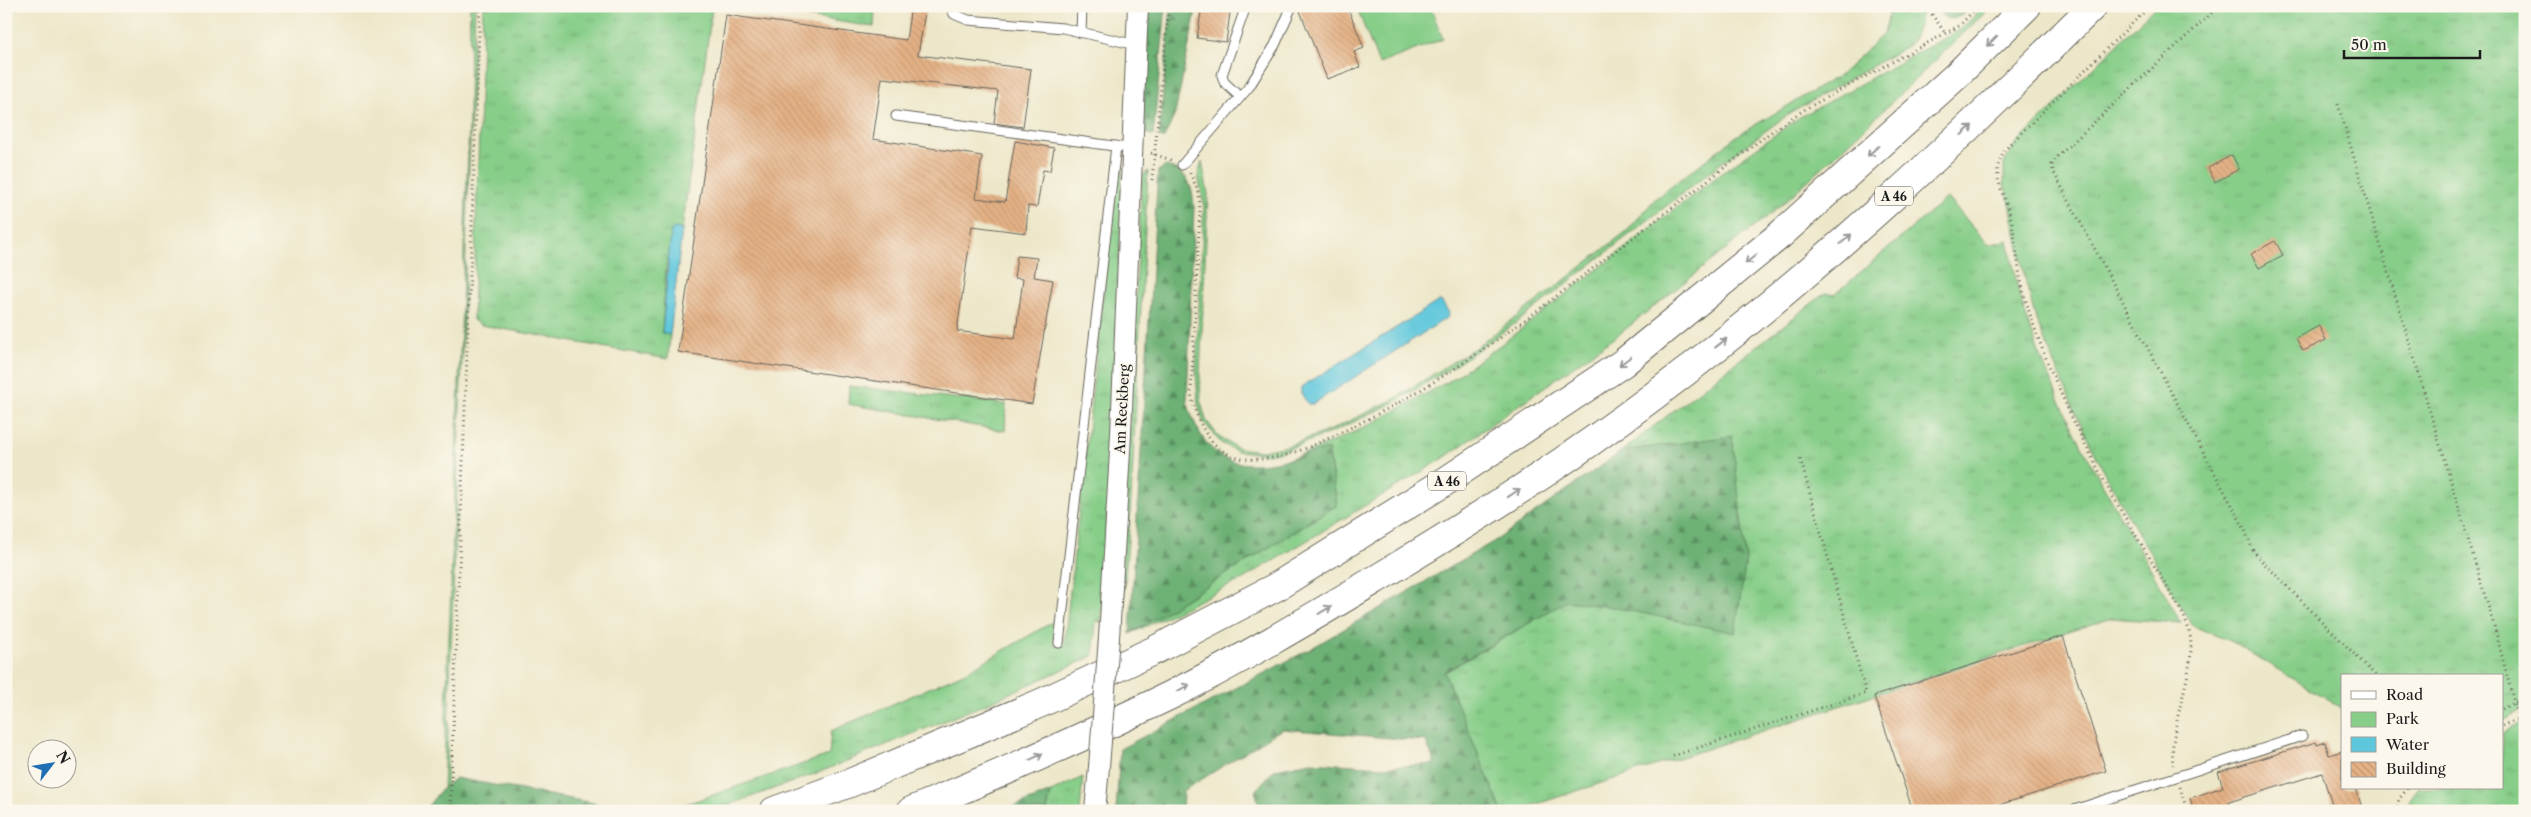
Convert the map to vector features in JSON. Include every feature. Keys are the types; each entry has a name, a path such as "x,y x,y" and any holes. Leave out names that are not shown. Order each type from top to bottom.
{"highway":[{"name":"A 46","path":"774,811 850,783 1041,703 1155,650 1276,587 1492,451 1622,363 1780,235 1956,76 2027,6"},
{"name":"A 46","path":"911,811 991,777 1180,690 1298,626 1474,520 1536,478 1653,397 1807,275 1989,109 2093,6"}],"street":[{"name":"Am Reckberg","path":"1095,811 1109,638 1121,434 1125,148 1136,45 1138,6"}],"lane":[{"path":"950,6 954,14 968,20 1063,28 1136,45"},
{"path":"1081,33 1082,6"},
{"path":"1240,97 1224,82 1222,75 1246,6"},
{"path":"1182,165 1240,97 1275,45 1292,6"},
{"path":"896,116 1125,148 1059,643"},
{"path":"2071,811 2302,736"}],"path":[{"path":"450,811 480,6"},
{"path":"1169,6 1153,153 1182,165 1193,175 1196,184 1200,211 1191,393 1195,415 1212,443 1223,451 1245,459 1277,457 1320,442 1419,393 1517,327 1775,129 1807,108 1959,26 1978,6"},
{"path":"2150,6 2011,143 1998,160 1997,180 2010,212 2025,299 2052,372 2083,439 2113,497 2180,609 2189,630 2190,653 2171,752 2176,777 2187,811"},
{"path":"2220,6 2055,159 2052,165 2053,171 2244,528 2254,553 2374,674"},
{"path":"1927,7 1945,33"},
{"path":"2338,104 2495,629 2518,718"},
{"path":"1673,756 1866,693 1800,458"},
{"path":"2504,708 2525,697"},
{"path":"2504,725 2525,715"},
{"path":"2396,811 2399,799 2406,790"}],"green space":[{"path":"470,6 475,6 446,786 443,789 469,125"},
{"path":"483,6 691,6 712,9 682,230 676,228 666,267 662,333 670,335 668,359 481,325 473,320"},
{"path":"737,6 875,6 874,27"},
{"path":"1146,6 1166,6 1153,136 1142,131"},
{"path":"1171,6 1197,6 1175,114 1164,138 1159,137"},
{"path":"1356,6 1430,6 1443,39 1379,64"},
{"path":"1888,6 1921,6 1919,27 1909,45 1789,114 1724,161 1520,320 1460,362 1395,402 1335,431 1283,451 1268,454 1237,451 1221,443 1203,421 1198,404 1196,368 1204,205 1198,175 1202,161 1208,194 1200,375 1201,402 1206,420 1219,437 1238,448 1261,451 1288,446 1333,429 1392,400 1478,346 1628,230 1655,199 1738,135 1842,74 1884,33 1889,14"},
{"path":"1936,6 1972,6 1958,17 1948,19 1940,13"},
{"path":"1984,6 1992,6 1779,207 1622,332 1441,460 1243,579 1130,634 1337,505 1328,449 1278,463 1317,449 1369,425 1451,380 1503,343 1728,168 1800,117 1961,29"},
{"path":"2156,6 2525,6 2525,709 2504,720 2504,674 2341,674 2341,707 2232,642 2193,626 2106,476 2077,416 2036,320 2024,274 2010,203 2004,185 2004,163 2016,144"},
{"path":"1118,161 1123,168 1113,404 1101,622 1096,621 1093,656 988,703 820,772 712,811 666,811 829,755 831,731 968,671 1056,620 1054,646 1064,645"},
{"path":"1166,166 1179,171 1188,180 1194,206 1187,401 1197,428 1210,446 1224,458 1241,463 1260,464 1281,461 1328,449 1337,505 1130,634 1158,171"},
{"path":"1148,171 1130,517 1120,636 1142,176"},
{"path":"1947,198 1989,245 2008,240 2023,307 2055,390 2094,469 2181,623 2111,618 1515,811 1502,811 1444,673 1567,601 1613,607 1732,437 1622,451 1825,293 1834,295"},
{"path":"849,386 1006,404 1005,431 848,404"},
{"path":"1732,436 1746,560 1735,633 1613,607 1567,601 1444,672 1502,811 1261,811 1255,791 1275,769 1311,762 1382,767 1435,764 1426,741 1282,729 1183,791 1182,811 1116,811 1120,749 1310,649 1498,539 1622,451"},
{"path":"2525,721 2525,811 2406,811 2410,800 2418,790 2504,790 2504,732"},
{"path":"1083,777 1080,811 1047,811 1051,792"},
{"path":"455,778 627,809 628,811 424,811 439,792"},
{"path":"1051,792 1047,811 1004,811"}],"water":[{"path":"676,228 682,230 670,335 662,333 671,230"},
{"path":"1439,301 1442,302 1449,313 1448,317 1313,404 1308,404 1301,393 1301,387"}],"building":[{"path":"911,6 926,6 918,55 1031,69 1023,127 994,123 998,91 882,78 873,139 982,156 976,198 1005,202 1015,141 1054,148 1050,171 1043,170 1037,207 1028,206 1026,233 972,226 957,331 1015,339 1023,279 1014,278 1017,256 1037,258 1034,277 1053,280 1032,404 678,352 726,15 906,40"},
{"path":"1202,6 1231,6 1226,42 1197,38"},
{"path":"1298,6 1347,6 1364,48 1354,52 1360,67 1327,79"},
{"path":"2232,155 2239,169 2215,182 2208,168"},
{"path":"2275,241 2283,255 2259,268 2251,254"},
{"path":"2319,326 2326,340 2303,351 2296,338"},
{"path":"2063,636 2106,771 1980,811 1913,811 1874,696"},
{"path":"2316,742 2317,745 2325,742 2329,755 2341,751 2341,790 2357,790 2363,811 2334,811 2322,773 2229,802 2231,811 2194,811 2190,798 2223,787 2218,772"}]}
